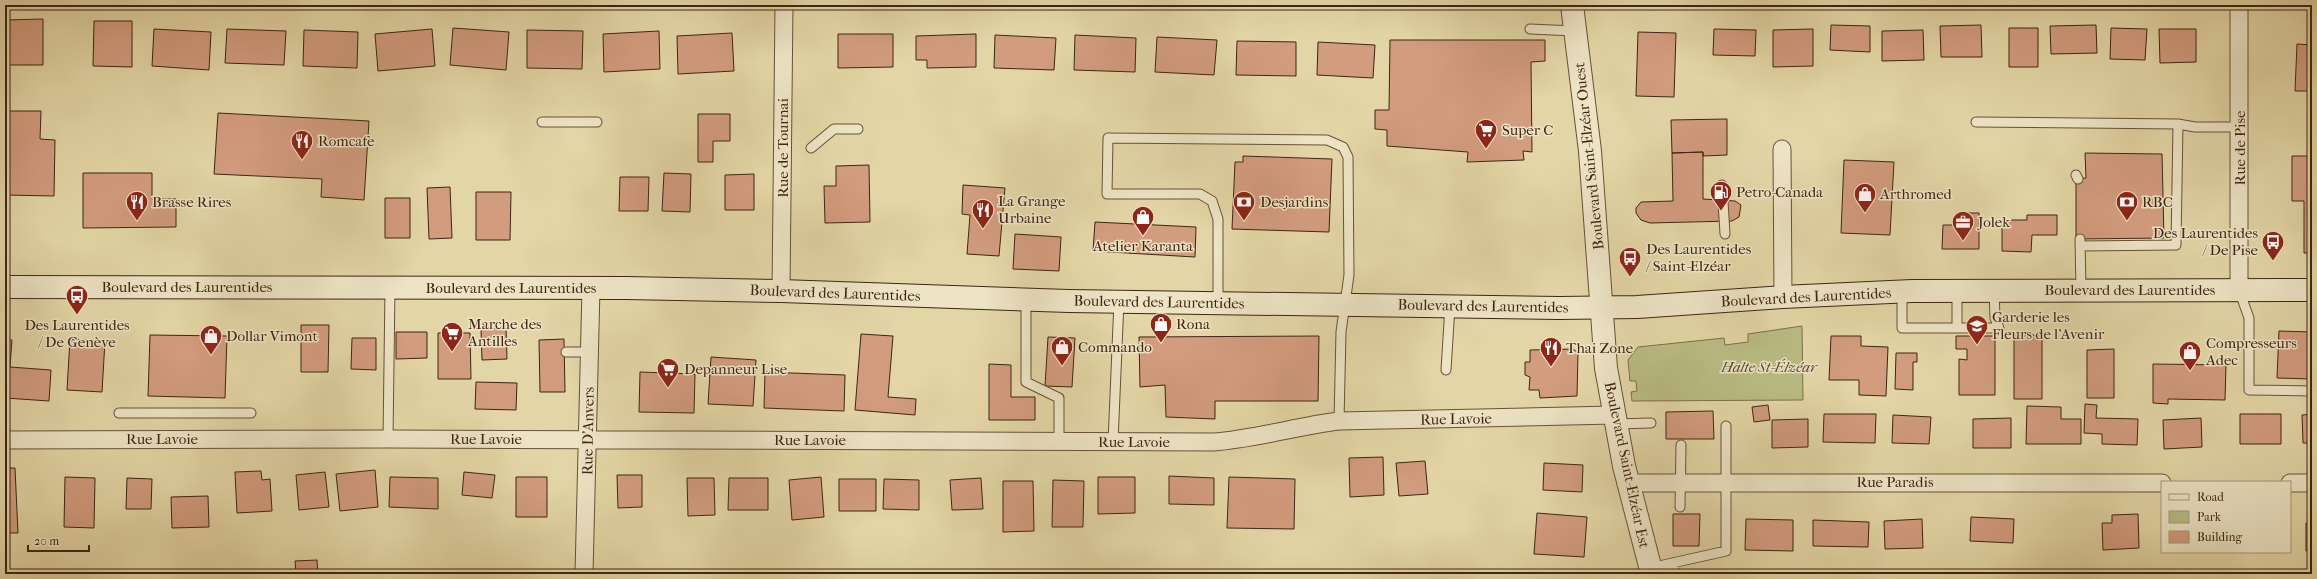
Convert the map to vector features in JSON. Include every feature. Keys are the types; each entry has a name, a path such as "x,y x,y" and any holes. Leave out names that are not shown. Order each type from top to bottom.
{"main road":[{"name":"Boulevard Saint-Elzéar Ouest","path":"1572,5 1590,151 1602,308"},
{"name":"Boulevard des Laurentides","path":"5,287 592,288 781,291 1026,300 1602,308 1783,297 1902,292 1994,290 2312,290"},
{"name":"Boulevard Saint-Elzéar Est","path":"1602,308 1606,368 1614,420 1628,483 1651,571"}],"street":[{"name":"Rue de Tournai","path":"781,291 784,5"},
{"name":"Rue de Pise","path":"2239,5 2240,290"},
{"path":"1782,149 1783,297"},
{"name":"Rue D'Anvers","path":"584,574 592,288"},
{"name":"Rue Lavoie","path":"5,440 588,439 1059,442 1232,441 1339,421 1614,420"},
{"name":"Rue Paradis","path":"1628,483 1680,481 2161,483"},
{"path":"2291,483 2312,483"}],"lane":[{"path":"1530,29 1576,31"},
{"path":"542,122 597,122"},
{"path":"1976,122 2178,124 2195,127 2240,127"},
{"path":"2081,290 2080,242 2176,245 2178,124"},
{"path":"811,148 834,129 858,129"},
{"path":"1218,303 1218,219 1212,201 1200,194 1106,194 1108,138 1327,140 1338,143 1343,147 1348,157 1349,275 1341,332 1339,421"},
{"path":"1722,186 1725,234"},
{"path":"388,439 390,288"},
{"path":"1902,292 1902,328 1999,328 1995,318 1994,290"},
{"path":"2240,290 2248,318 2249,390 2312,391"},
{"path":"1957,291 1957,328"},
{"path":"1026,300 1026,382 1059,398 1059,442"},
{"path":"1113,442 1119,301"},
{"path":"1446,370 1450,306"},
{"path":"566,352 590,352"},
{"path":"119,413 251,413"},
{"path":"1614,420 1651,424"},
{"path":"1651,571 1672,563 1726,551 1726,426"},
{"path":"1680,507 1681,445"},
{"path":"1672,563 1675,574"}],"green space":[{"name":"Halte St-Élzéar","path":"1802,326 1803,400 1632,401 1631,392 1637,391 1636,381 1630,381 1628,360 1638,347 1724,338 1725,345 1748,342 1748,334"}],"building":[{"path":"43,19 43,65 6,65 6,20"},
{"path":"94,21 132,21 132,67 93,66"},
{"path":"1831,25 1870,26 1870,52 1830,50"},
{"path":"1981,25 1982,57 1941,57 1940,26"},
{"path":"2096,25 2097,53 2051,54 2050,26"},
{"path":"453,28 509,32 506,70 450,65"},
{"path":"2009,28 2038,28 2038,67 2009,67"},
{"path":"2111,28 2147,29 2145,60 2110,59"},
{"path":"154,29 211,32 209,70 152,66"},
{"path":"227,29 286,31 284,65 225,63"},
{"path":"432,29 435,66 378,71 375,34"},
{"path":"1714,29 1756,30 1755,56 1713,55"},
{"path":"1813,29 1813,66 1773,67 1773,30"},
{"path":"2159,29 2196,29 2196,62 2160,63"},
{"path":"304,30 358,32 357,68 303,66"},
{"path":"527,30 583,31 582,69 527,68"},
{"path":"1923,30 1924,60 1882,61 1882,31"},
{"path":"659,31 660,69 604,72 603,34"},
{"path":"1638,32 1676,33 1674,97 1636,96"},
{"path":"732,33 734,71 678,74 677,36"},
{"path":"838,34 893,34 893,67 838,68"},
{"path":"976,34 976,67 927,68 927,60 916,60 916,36"},
{"path":"995,35 1056,38 1054,70 994,68"},
{"path":"1075,35 1136,38 1135,72 1074,70"},
{"path":"1157,37 1217,40 1214,75 1155,72"},
{"path":"1390,40 1545,40 1545,61 1531,62 1532,152 1523,151 1524,160 1467,162 1468,152 1387,146 1387,130 1375,129 1375,110 1389,110"},
{"path":"1237,41 1296,42 1296,76 1236,75"},
{"path":"1318,42 1375,45 1373,78 1317,75"},
{"path":"2297,44 2312,45 2312,91 2295,91"},
{"path":"5,111 41,111 40,139 55,140 54,196 5,195"},
{"path":"218,113 369,121 364,200 321,197 322,179 214,174"},
{"path":"698,114 730,114 730,141 713,141 713,162 698,162"},
{"path":"1727,119 1727,155 1703,156 1703,152 1672,153 1671,120"},
{"path":"1703,152 1703,199 1735,201 1741,205 1739,217 1732,221 1650,223 1641,220 1636,213 1636,208 1641,202 1673,201 1672,153"},
{"path":"2085,153 2162,154 2164,238 2076,239 2076,179 2086,178"},
{"path":"1243,156 1332,159 1329,232 1232,229 1235,162 1243,162"},
{"path":"2292,156 2312,156 2312,253 2304,253 2304,201 2292,201"},
{"path":"1844,160 1894,162 1890,235 1841,233"},
{"path":"869,165 870,222 825,223 824,186 836,186 836,166"},
{"path":"83,173 152,173 152,199 176,199 176,227 83,228"},
{"path":"664,173 691,174 690,212 662,211"},
{"path":"754,174 754,210 725,210 725,175"},
{"path":"620,177 649,177 648,211 619,211"},
{"path":"963,185 1005,188 999,256 967,254 970,215 962,214"},
{"path":"450,187 452,238 429,239 427,188"},
{"path":"476,192 511,192 510,240 476,240"},
{"path":"385,198 410,198 410,238 385,238"},
{"path":"1962,213 1979,213 1979,249 1942,249 1943,225 1962,225"},
{"path":"2027,215 2057,215 2057,235 2032,235 2031,252 2002,251 2002,220 2027,220"},
{"path":"1095,222 1196,227 1195,257 1093,251"},
{"path":"1015,234 1061,237 1059,271 1013,269"},
{"path":"301,325 329,325 328,372 301,372"},
{"path":"506,328 507,359 482,360 481,329"},
{"path":"2279,331 2312,332 2312,379 2277,378"},
{"path":"396,332 427,332 427,358 396,359"},
{"path":"438,333 470,333 471,379 438,379"},
{"path":"861,334 893,336 888,397 916,399 915,415 855,410"},
{"path":"150,335 227,336 225,398 148,396"},
{"path":"2014,335 2042,335 2042,399 2014,399"},
{"path":"1319,336 1318,401 1215,401 1215,419 1166,417 1165,385 1140,387 1139,337"},
{"path":"1831,336 1861,336 1861,346 1888,347 1886,396 1859,395 1859,380 1829,380"},
{"path":"1956,336 1995,336 1995,395 1959,395 1959,359 1967,360 1967,349 1956,349"},
{"path":"1048,337 1075,338 1072,387 1045,386"},
{"path":"352,338 376,338 376,370 351,369"},
{"path":"70,339 105,341 102,392 67,390"},
{"path":"564,339 565,392 540,392 539,340"},
{"path":"5,340 12,340 10,367 51,370 49,401 5,398"},
{"name":"Thai Zone","path":"1573,349 1578,353 1577,396 1540,398 1539,390 1529,390 1530,377 1525,375 1525,362 1530,362 1530,350"},
{"path":"2114,349 2114,398 2087,398 2087,350"},
{"path":"1896,353 1917,353 1917,362 1913,362 1913,390 1895,389"},
{"path":"711,357 756,360 753,406 708,404"},
{"path":"989,364 1011,365 1011,397 1035,397 1035,420 989,420"},
{"path":"2153,364 2226,365 2225,400 2168,399 2168,404 2153,403"},
{"path":"640,372 695,374 694,413 639,412"},
{"path":"765,372 845,375 844,411 764,408"},
{"path":"476,382 517,383 516,410 475,409"},
{"path":"2085,404 2097,405 2096,418 2138,419 2137,445 2102,444 2102,434 2084,433"},
{"path":"1768,405 1770,420 1754,422 1752,407"},
{"path":"2027,406 2061,407 2061,419 2081,419 2081,444 2026,444"},
{"path":"1713,411 1714,439 1666,439 1666,412"},
{"path":"1824,414 1876,414 1875,443 1823,442"},
{"path":"2240,414 2281,414 2281,444 2240,444"},
{"path":"2312,414 2312,443 2303,443 2302,415"},
{"path":"1893,415 1931,417 1929,444 1892,443"},
{"path":"2011,418 2011,448 1973,448 1973,419"},
{"path":"2201,418 2202,447 2164,449 2163,420"},
{"path":"1808,419 1808,447 1772,448 1772,420"},
{"path":"1383,457 1384,495 1350,497 1349,458"},
{"path":"1425,461 1428,494 1399,496 1396,463"},
{"path":"1544,463 1583,465 1582,492 1543,490"},
{"path":"5,468 15,468 18,533 5,533"},
{"path":"375,470 378,507 340,511 336,474"},
{"path":"261,471 262,480 270,479 272,511 237,513 235,472"},
{"path":"325,472 329,507 299,510 296,475"},
{"path":"464,472 495,475 492,498 462,495"},
{"path":"617,475 642,475 642,507 618,508"},
{"path":"1169,476 1214,478 1214,505 1169,504"},
{"path":"65,477 95,478 94,528 64,527"},
{"path":"390,477 438,478 438,509 389,507"},
{"path":"516,477 547,477 547,517 516,517"},
{"path":"821,477 824,517 792,520 789,480"},
{"path":"1098,477 1135,477 1135,513 1098,514"},
{"path":"1229,477 1295,479 1294,529 1227,528"},
{"path":"127,478 152,479 151,509 126,509"},
{"path":"687,478 714,478 715,515 688,516"},
{"path":"729,478 768,478 768,510 728,510"},
{"path":"981,478 983,509 952,510 950,480"},
{"path":"839,479 876,479 876,511 839,511"},
{"path":"884,479 919,480 919,510 883,509"},
{"path":"1053,480 1084,481 1083,527 1052,527"},
{"path":"1003,481 1033,481 1034,531 1003,532"},
{"path":"208,496 209,527 172,528 171,497"},
{"path":"1537,513 1587,517 1584,557 1534,554"},
{"path":"1673,514 1700,514 1699,546 1673,546"},
{"path":"2138,514 2139,548 2103,550 2102,523 2112,523 2112,515"},
{"path":"1971,517 2014,519 2013,543 1970,541"},
{"path":"1746,519 1793,520 1793,551 1745,550"},
{"path":"1922,519 1923,548 1885,549 1884,521"},
{"path":"1813,520 1869,522 1868,547 1813,546"},
{"path":"2306,523 2312,523 2312,551 2306,551"},
{"path":"317,560 318,574 296,574 295,561"},
{"path":"1074,573 1074,574 1037,574"}],"place":[{"name":"Super C","path":"1486,150"},
{"name":"Romcafe","path":"302,160"},
{"name":"Petro-Canada","path":"1721,212"},
{"name":"Arthromed","path":"1865,214"},
{"name":"Brasse Rires","path":"137,222"},
{"name":"Desjardins","path":"1244,222"},
{"name":"RBC","path":"2127,222"},
{"name":"La Grange Urbaine","path":"983,230"},
{"name":"Atelier Karanta","path":"1143,236"},
{"name":"Jolek","path":"1963,242"},
{"name":"Des Laurentides / De Pise","path":"2273,262"},
{"name":"Des Laurentides / Saint-Elzéar","path":"1630,278"},
{"name":"Des Laurentides / De Genève","path":"77,316"},
{"name":"Rona","path":"1161,344"},
{"name":"Garderie les Fleurs de l'Avenir","path":"1977,346"},
{"name":"Marche des Antilles","path":"452,352"},
{"name":"Dollar Vimont","path":"211,356"},
{"name":"Commando","path":"1062,366"},
{"name":"Thai Zone","path":"1551,368"},
{"name":"Compresseurs Adec","path":"2190,372"},
{"name":"Depanneur Lise","path":"668,388"}]}
